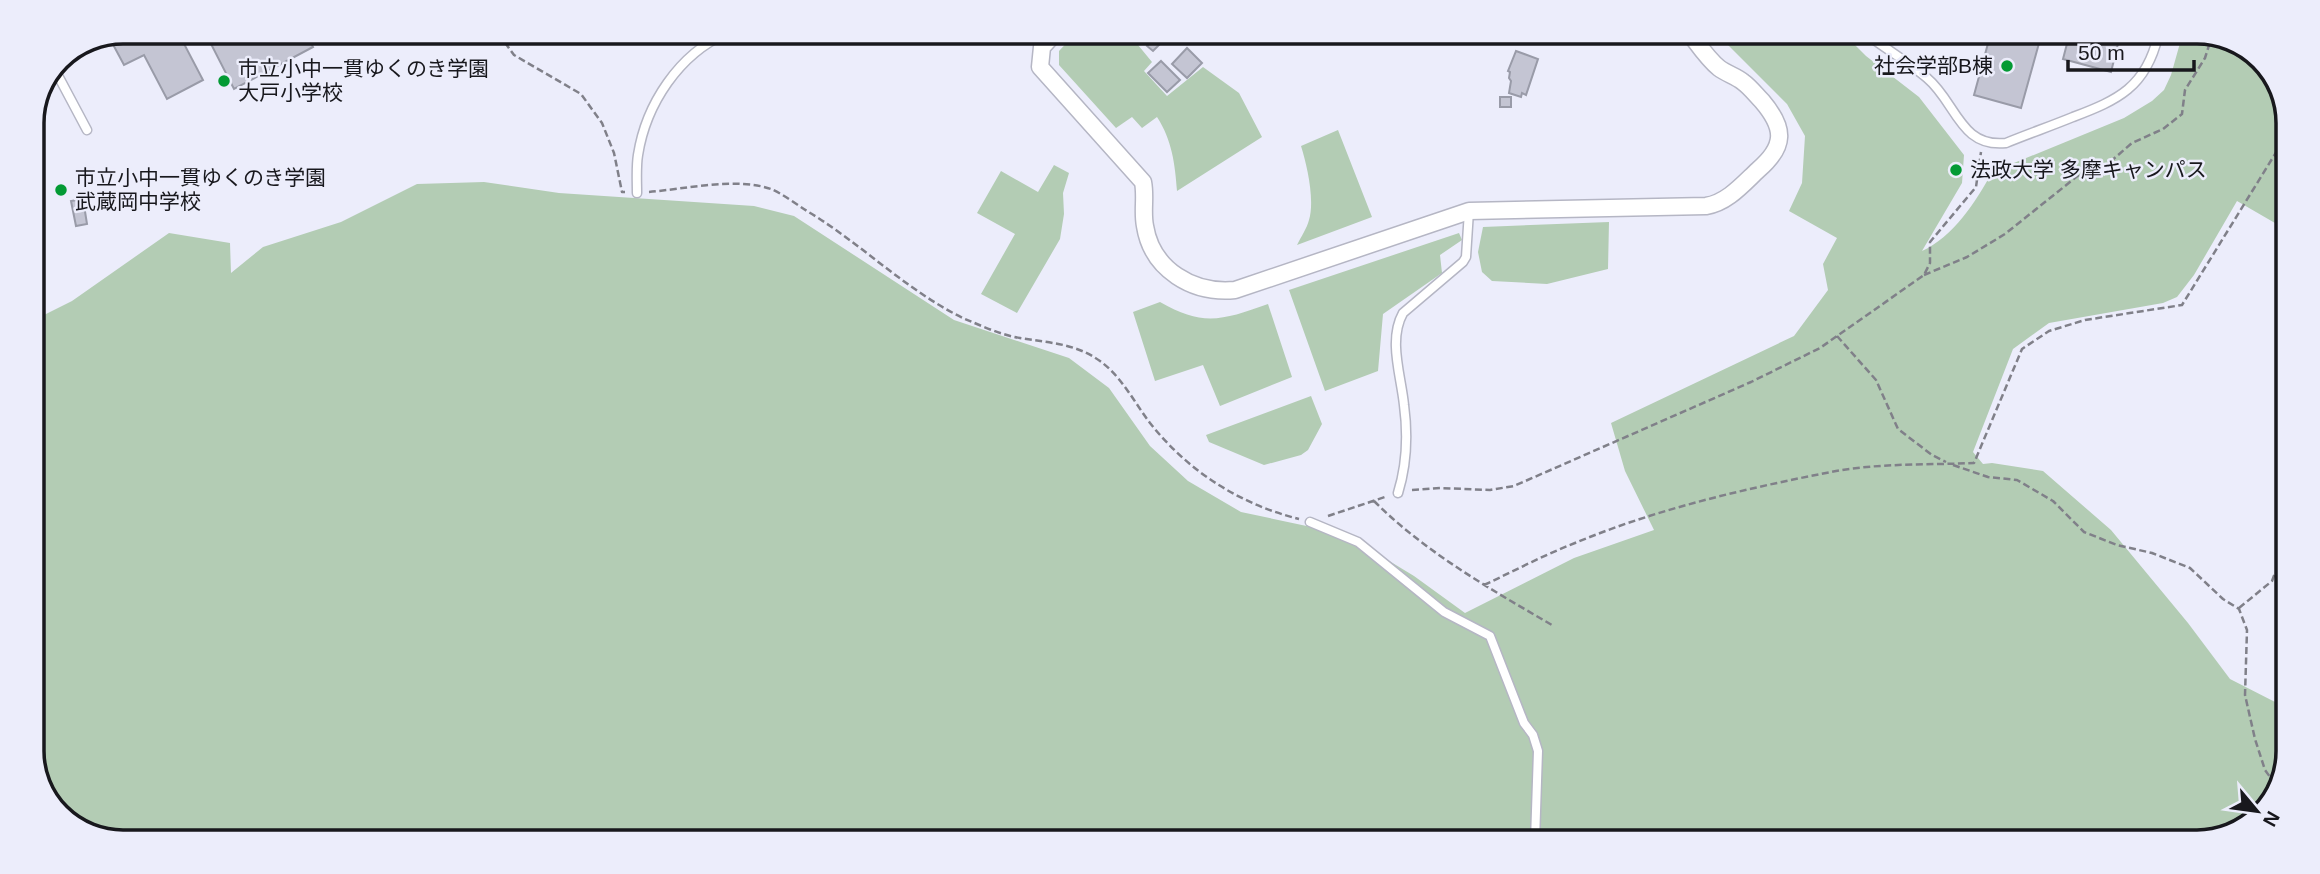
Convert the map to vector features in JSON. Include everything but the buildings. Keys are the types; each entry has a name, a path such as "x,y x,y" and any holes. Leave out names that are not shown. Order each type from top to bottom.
{"street":[{"path":"1045,44 1042,47 1040,67 1139,175 1145,191 1144,224 1151,249 1168,270 1196,287 1210,291 1234,289 1469,211 1706,206 1719,203 1771,158 1780,139 1779,126 1776,118 1758,96 1708,58 1698,44"}],"lane":[{"path":"638,193 637,158 651,110 666,84 685,61 705,44"},
{"path":"1880,44 1926,77 1938,89 1968,132 1983,142 1995,144 2006,143 2108,104 2129,91 2142,76 2156,44"},
{"path":"59,77 87,130"},
{"path":"1398,493 1407,459 1405,407 1396,345 1398,322 1403,313 1463,262 1466,257 1469,211"},
{"path":"1310,522 1358,542 1444,612 1490,636 1524,723 1533,735 1538,751 1535,830"}],"path":[{"path":"506,44 514,55 581,94 603,123 614,153 622,191 638,193 722,185 771,190 837,229 936,303 993,330 1018,338 1054,341 1081,350 1101,362 1119,379 1170,448 1215,484 1278,514 1310,522 1398,493 1421,489 1490,490 1514,486 1751,382 1820,348 1924,275 1967,257 1996,240 2080,174 2102,169 2132,143 2163,129 2182,114 2185,90 2205,58 2209,44"},
{"path":"1924,275 1930,263 1930,242 1976,187 1983,142"},
{"path":"1484,585 1576,542 1670,510 1766,484 1837,471 1898,465 1974,463 2022,349 2049,331 2085,320 2182,305 2276,152"},
{"path":"1837,336 1876,380 1898,429 1932,455 1988,477 2017,480 2053,501 2084,532 2190,568 2223,599 2239,609 2247,631 2245,695 2255,739 2265,770 2271,779"},
{"path":"1374,501 1397,525 1484,585 1552,625"},
{"path":"2239,609 2272,581 2276,572"}],"green space":[{"path":"1066,44 1137,44 1152,62 1144,71 1167,96 1203,67 1239,93 1262,137 1177,191 1172,152 1157,117 1142,128 1132,117 1116,128 1059,65 1059,51"},
{"path":"1727,44 1854,44 1919,97 1964,155 1962,183 1922,251 1954,228 1979,195 1992,172 2124,118 2152,101 2164,90 2180,44 2208,44 2232,52 2253,67 2266,83 2276,117 2276,224 2237,201 2194,275 2177,297 2163,303 2049,323 2013,349 1973,452 1983,464 2043,471 2111,530 2188,623 2230,679 2276,702 2276,752 2272,777 2260,799 2241,817 2208,830 112,830 79,817 60,799 48,777 44,757 44,315 72,301 169,233 230,243 231,273 263,247 341,222 417,184 484,182 559,193 754,206 794,216 954,320 1069,358 1109,388 1150,446 1188,481 1241,512 1316,528 1358,542 1414,576 1465,613 1574,558 1654,530 1625,471 1611,423 1794,336 1828,290 1823,264 1837,238 1789,211 1802,183 1805,136 1787,104"},
{"path":"1338,130 1372,217 1297,245 1311,212 1308,172 1301,146"},
{"path":"1054,165 1069,173 1063,193 1064,214 1060,239 1017,313 981,294 1015,234 977,213 1001,171 1038,192"},
{"path":"1609,222 1608,269 1547,284 1492,281 1482,272 1478,252 1483,227"},
{"path":"1459,233 1462,240 1440,255 1442,273 1383,314 1378,371 1325,391 1289,290"},
{"path":"1160,302 1201,318 1225,317 1268,304 1292,377 1220,406 1203,365 1155,381 1133,312"},
{"path":"1311,396 1322,424 1308,450 1301,455 1264,465 1209,442 1206,435"}],"place":[{"name":"社会学部B棟","path":"2007,66"},
{"name":"市立小中一貫ゆくのき学園 大戸小学校","path":"224,81"},
{"name":"法政大学 多摩キャンパス","path":"1956,170"},
{"name":"市立小中一貫ゆくのき学園 武蔵岡中学校","path":"61,190"}]}
